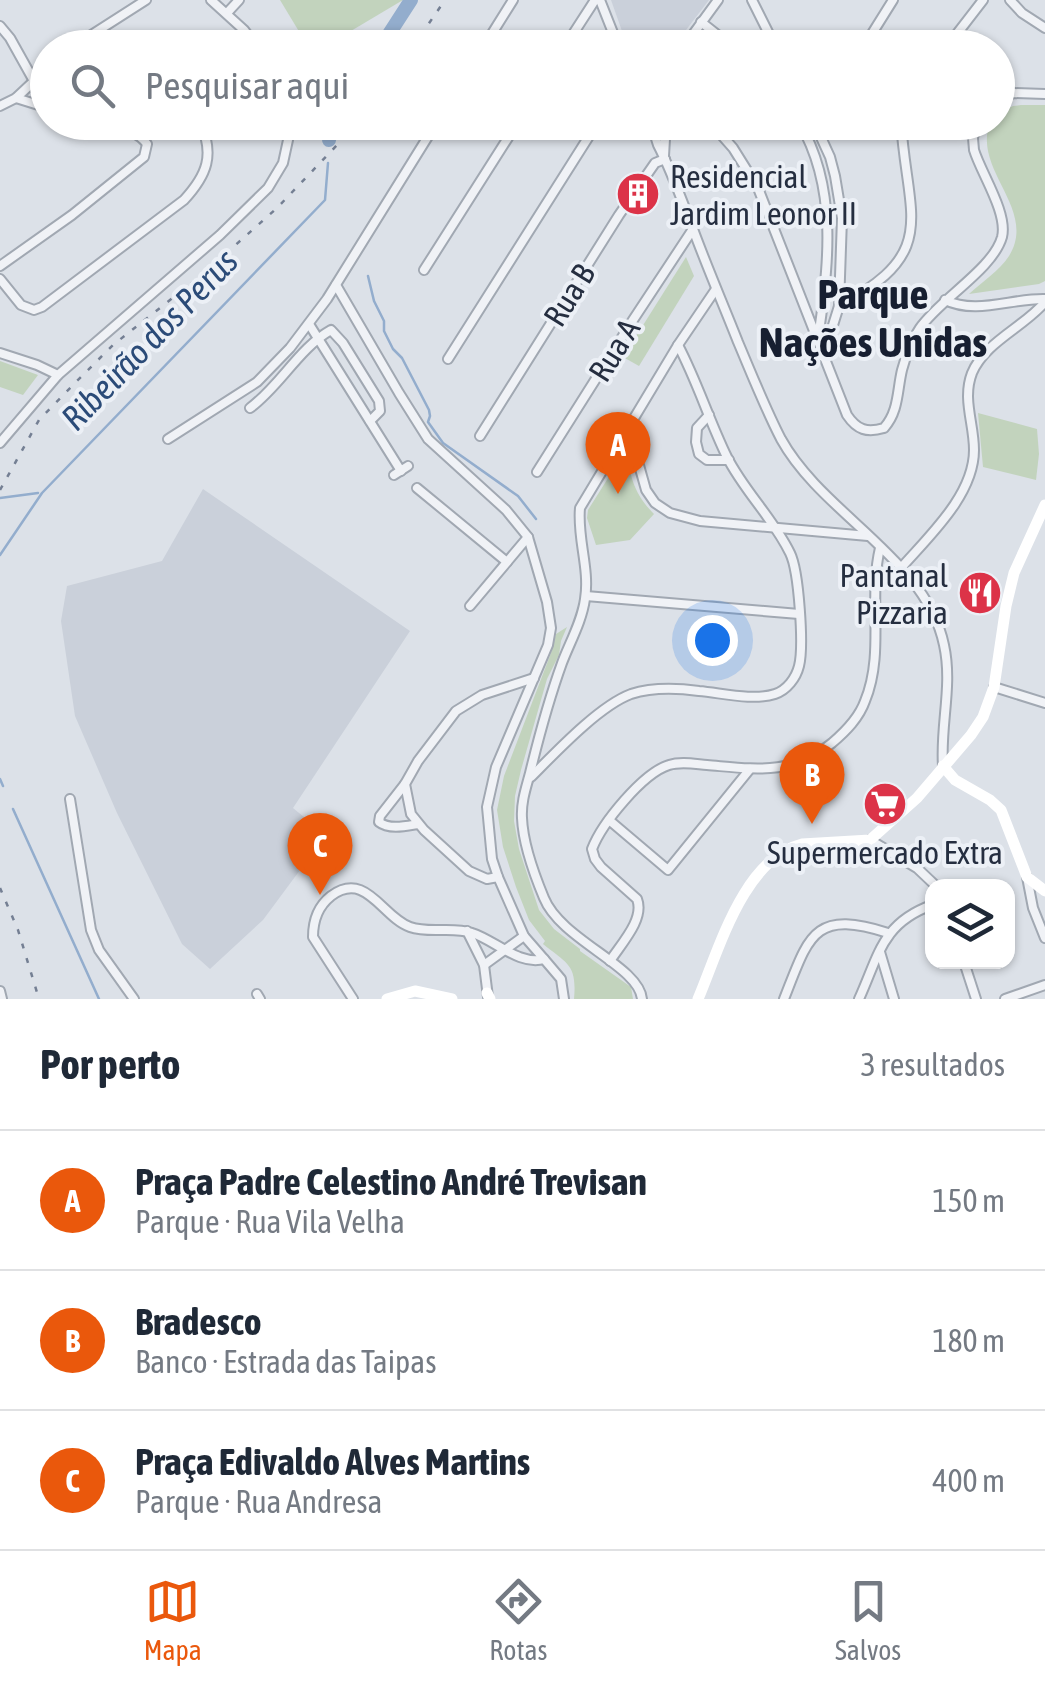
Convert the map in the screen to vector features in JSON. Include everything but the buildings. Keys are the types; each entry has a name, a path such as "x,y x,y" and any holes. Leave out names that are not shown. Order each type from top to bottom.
{"main road":[{"path":"698,999 735,910 776,856 792,846 875,836 908,796 943,766 978,726 994,687 1010,588 1045,505"},
{"path":"943,766 955,780 1001,810 1027,877 1045,891"},
{"path":"387,999 424,992 452,999"}],"street":[{"path":"98,30 146,0"},
{"path":"211,0 242,30"},
{"path":"226,13 239,0"},
{"path":"495,30 514,0"},
{"path":"577,30 598,0"},
{"path":"598,0 611,30"},
{"path":"695,30 718,0"},
{"path":"752,0 767,30"},
{"path":"874,30 892,0"},
{"path":"960,30 983,0"},
{"path":"1010,0 1045,28"},
{"path":"701,22 711,30"},
{"path":"0,26 30,74"},
{"path":"0,106 30,85"},
{"path":"1015,94 1045,94"},
{"path":"16,98 30,102"},
{"path":"0,266 144,157 147,144 144,140"},
{"path":"0,279 21,304 34,310 42,307 184,200 206,172 206,140"},
{"path":"0,443 58,375 268,188 283,163 288,140"},
{"path":"168,439 274,366 310,324 426,140"},
{"path":"424,270 507,140"},
{"path":"448,360 587,140"},
{"path":"656,140 756,384 790,453 813,482 901,568 928,602 945,648 948,686 943,766"},
{"path":"664,140 664,157"},
{"path":"726,140 758,188 842,404 852,422 864,430 884,428 890,421 912,341 924,322 990,257 1002,237 1000,214 973,140"},
{"path":"808,140 823,186 828,226 818,342"},
{"path":"822,140 840,195 842,218 839,306 823,357"},
{"path":"839,306 886,276 909,240 911,213 902,140"},
{"name":"Rua B","path":"480,436 619,215 664,157"},
{"name":"Rua A","path":"537,472 693,230"},
{"path":"336,285 428,440 506,510 528,538 551,628 548,645 496,767 487,823 498,877 524,936 561,979 564,999"},
{"path":"642,999 638,985 558,922 544,897 522,823 522,806 546,714 586,596 579,522 583,501 716,289"},
{"path":"945,300 961,306 1045,301"},
{"path":"901,568 948,511 970,477 974,449 968,391 976,365 1045,301"},
{"path":"310,324 401,470"},
{"path":"250,408 299,365 327,331 334,331 379,401 380,412 370,421"},
{"path":"528,780 613,703 632,694 674,689 775,694 793,679 800,664 795,564 776,527 729,460 678,345"},
{"path":"0,353 58,375"},
{"path":"709,415 697,428 699,454 708,460 729,460"},
{"path":"628,426 646,490 670,513 691,519 868,536"},
{"path":"417,488 508,562"},
{"path":"470,606 528,538"},
{"path":"610,961 636,920 640,906 628,889 601,868 592,853 598,835 642,783 666,766 682,762 750,769 786,767 811,757 840,736 862,708 870,687 880,548"},
{"path":"586,596 799,614"},
{"path":"418,824 384,826 379,822 456,711 482,695 534,678"},
{"path":"994,687 1045,703"},
{"path":"609,820 668,870 750,769"},
{"path":"405,784 409,808 418,824 469,871 486,878 498,877"},
{"path":"70,799 92,930 99,950 134,999"},
{"path":"875,836 929,879"},
{"path":"1027,877 1032,908 1044,935"},
{"path":"352,999 312,938 319,908 334,893 347,889 368,894 407,926 467,931 533,961 544,958"},
{"path":"859,999 888,934 910,914 925,908"},
{"path":"1044,935 1045,916"},
{"path":"784,999 806,949 821,930 844,923 888,934"},
{"path":"467,931 484,964 487,998"},
{"path":"484,964 524,936"},
{"path":"880,952 894,999"},
{"path":"966,969 976,999"},
{"path":"1005,999 1045,985"},
{"path":"0,991 2,999"}],"shaded area":[{"path":"611,0 709,0 686,30 622,30"},
{"path":"203,489 410,631 293,808 326,835 263,920 210,969 182,944 117,813 75,716 61,621 67,586 162,561"}],"green space":[{"path":"280,0 403,0 353,30 298,30"},
{"path":"1045,105 1045,281 969,294 1005,261 1016,239 1016,222 989,157 987,140 1015,140 1015,106"},
{"path":"686,257 694,276 639,366 623,357"},
{"path":"0,361 38,375 23,395 0,387"},
{"path":"978,413 1037,429 1036,480 983,467"},
{"path":"627,448 634,484 654,514 630,540 596,545 588,510"},
{"path":"567,627 547,679 521,770 514,821 539,910 580,951 631,987 633,999 574,999 572,972 565,961 543,944 545,941 529,920 503,847 497,810 504,776 556,634"}],"waterway":[{"name":"Ribeirão dos Perus","path":"392,30 411,0"},
{"name":"Ribeirão dos Perus","path":"0,555 42,493 325,200 328,163"},
{"path":"368,276 384,331 429,410 428,422 443,443 518,496 536,519"},
{"path":"0,498 38,493"},
{"name":"Ribeirão dos Perus","path":"0,779 3,786"},
{"name":"Ribeirão dos Perus","path":"13,809 99,999"}],"railway":[{"path":"424,30 445,0"},
{"path":"0,490 39,420 76,382 113,345 203,274 277,208 342,140"},
{"path":"0,888 18,930 39,999"}],"place":[{"name":"Residencial Jardim Leonor II","path":"638,194"},
{"name":"Praça Padre Celestino André Trevisan","path":"618,494"},
{"name":"Pantanal Pizzaria","path":"980,593"},
{"name":"Supermercado Extra","path":"885,804"},
{"name":"Bradesco","path":"812,824"},
{"name":"Praça Edivaldo Alves Martins","path":"320,895"}],"district":[{"name":"Parque Nações Unidas","path":"873,318"}]}
